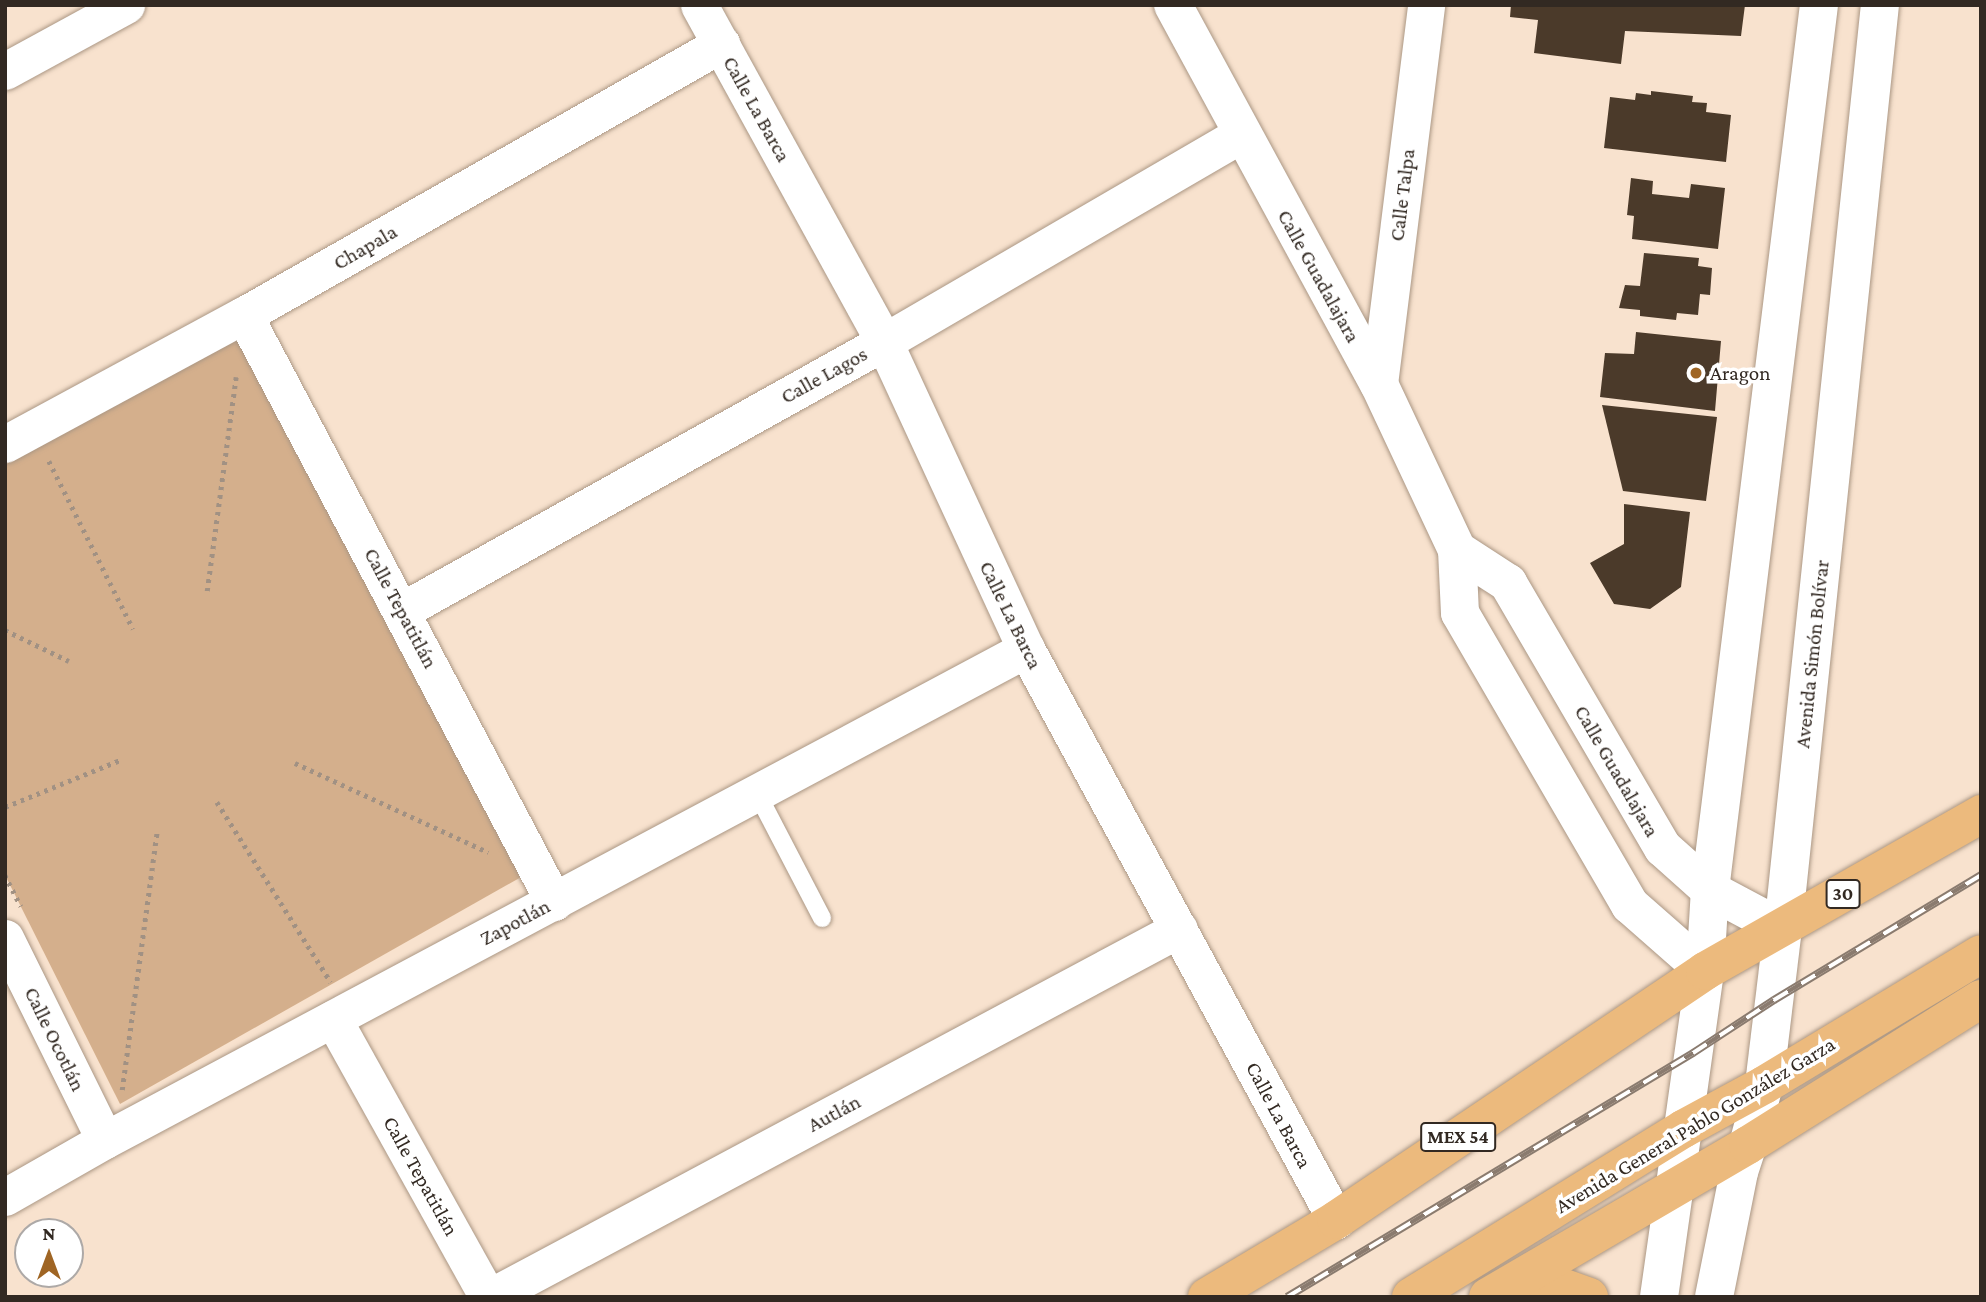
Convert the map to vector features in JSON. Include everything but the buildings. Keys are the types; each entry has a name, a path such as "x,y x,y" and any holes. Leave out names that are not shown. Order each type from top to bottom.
{"main road":[{"name":"Calle Guadalajara","path":"1173,5 1379,384 1457,550 1460,613 1630,905 1705,971"},
{"path":"1659,1297 1705,971 1710,890 1819,5"},
{"name":"Avenida Simón Bolívar","path":"1714,1297 1739,1172 1764,1085 1783,929 1880,5"},
{"name":"Calle Guadalajara","path":"1457,550 1508,583 1662,848 1710,890 1783,929"},
{"name":"30","path":"1705,971 1981,814"},
{"name":"Avenida General Pablo González Garza","path":"1411,1297 1683,1129 1764,1085 1981,954"},
{"name":"MEX 54","path":"1207,1297 1336,1220 1705,971"},
{"name":"Avenida General Pablo González Garza","path":"1493,1294 1748,1144 1981,999"},
{"path":"1493,1294 1539,1284 1559,1286 1589,1297"}],"street":[{"path":"5,71 126,5"},
{"name":"Calle La Barca","path":"699,5 884,342 1026,649 1336,1220"},
{"name":"Calle Talpa","path":"1379,384 1426,5"},
{"name":"Chapala","path":"19,436 244,315 721,44"},
{"name":"Calle Lagos","path":"403,610 884,342 1242,134"},
{"name":"Calle Tepatitlán","path":"244,315 403,610 554,902"},
{"name":"Zapotlán","path":"5,1197 106,1140 329,998 554,902 1026,649"},
{"name":"Autlán","path":"489,1297 1179,929"},
{"name":"Calle Ocotlán","path":"5,937 106,1140"},
{"name":"Calle Tepatitlán","path":"329,998 489,1297"}],"lane":[{"path":"757,793 822,918"}],"path":[{"path":"207,591 237,372"},
{"path":"19,436 133,629"},
{"path":"5,630 69,662"},
{"path":"5,807 120,760"},
{"path":"295,762 493,855"},
{"path":"217,802 329,998 344,978"},
{"path":"120,1104 157,832"}],"shaded area":[{"path":"243,331 530,872 120,1104 5,875 5,461"}],"railway":[{"path":"1287,1297 1693,1053 1774,1000 1981,875"}],"place":[{"name":"Aragon","path":"1696,373"}]}
